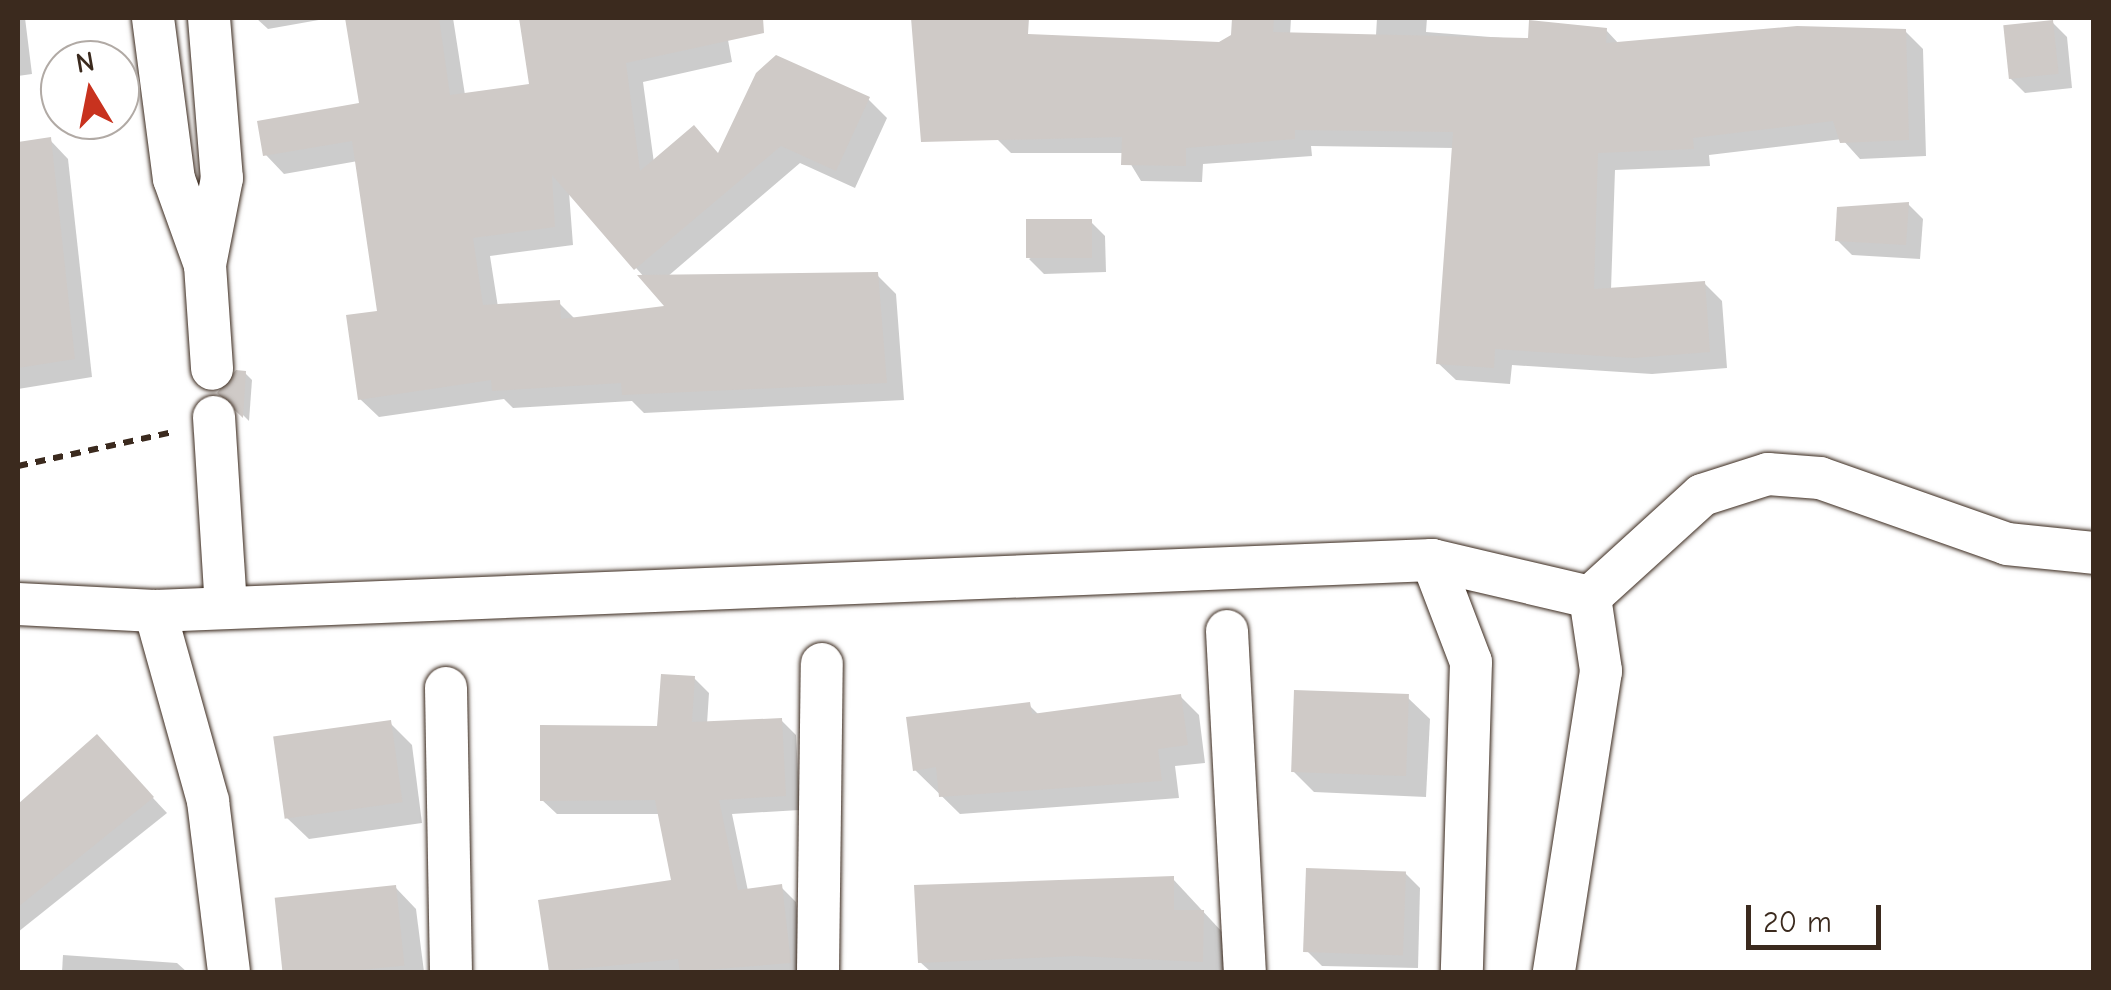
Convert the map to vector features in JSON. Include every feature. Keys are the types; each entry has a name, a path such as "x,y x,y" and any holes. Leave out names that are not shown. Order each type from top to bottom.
{"street":[{"path":"153,18 174,179 205,266"},
{"path":"209,18 222,178 205,266 212,368"},
{"path":"214,417 226,606"},
{"path":"1590,597 1702,495 1768,474 1838,483 2007,544 2094,553"},
{"path":"1432,560 1471,662 1462,972"},
{"path":"18,604 155,611 1432,560 1590,597"},
{"path":"1554,972 1601,671 1590,597"},
{"path":"155,611 208,801 229,972"},
{"path":"1227,631 1245,972"},
{"path":"818,972 822,664"},
{"path":"446,688 451,972"}],"path":[{"path":"18,466 128,447 214,417"}],"building":[{"path":"345,18 439,18 450,95 529,84 519,18 763,18 764,33 626,63 640,171 694,125 718,153 756,73 776,55 870,97 836,171 781,146 634,270 552,175 555,227 473,238 483,305 560,300 561,319 664,306 637,275 878,272 887,383 622,395 621,383 492,391 491,380 358,400 346,315 377,311 352,141 263,156 257,121 359,103"},
{"path":"911,18 1029,18 1028,34 1219,42 1231,35 1232,18 1274,18 1273,32 1528,38 1529,20 1607,28 1606,43 1797,26 1906,29 1909,140 1840,143 1833,121 1693,138 1694,149 1598,153 1594,289 1705,281 1710,352 1633,358 1495,349 1494,368 1436,364 1453,132 1295,130 1295,139 1186,148 1186,166 1121,165 1122,137 921,142"},
{"path":"2053,20 2059,74 2009,79 2003,25"},
{"path":"51,140 75,359 18,368 18,142"},
{"path":"1909,202 1906,245 1835,241 1837,207"},
{"path":"1026,219 1092,219 1092,258 1026,258"},
{"path":"236,370 246,371 243,418 217,393"},
{"path":"661,674 695,676 692,722 782,718 786,796 719,800 738,890 782,884 791,963 680,972 678,959 549,972 538,900 671,880 655,800 540,801 540,725 657,726"},
{"path":"1294,690 1409,694 1406,776 1291,772"},
{"path":"1181,694 1188,745 1158,749 1162,781 939,797 936,767 913,771 906,717 1030,702 1032,714"},
{"path":"391,720 403,802 285,819 273,737"},
{"path":"97,734 154,797 18,907 18,804"},
{"path":"1306,868 1406,871 1403,955 1303,952"},
{"path":"1174,876 1174,910 1204,910 1203,962 1076,956 918,963 914,885"},
{"path":"396,885 404,966 343,972 282,972 275,898"}]}
